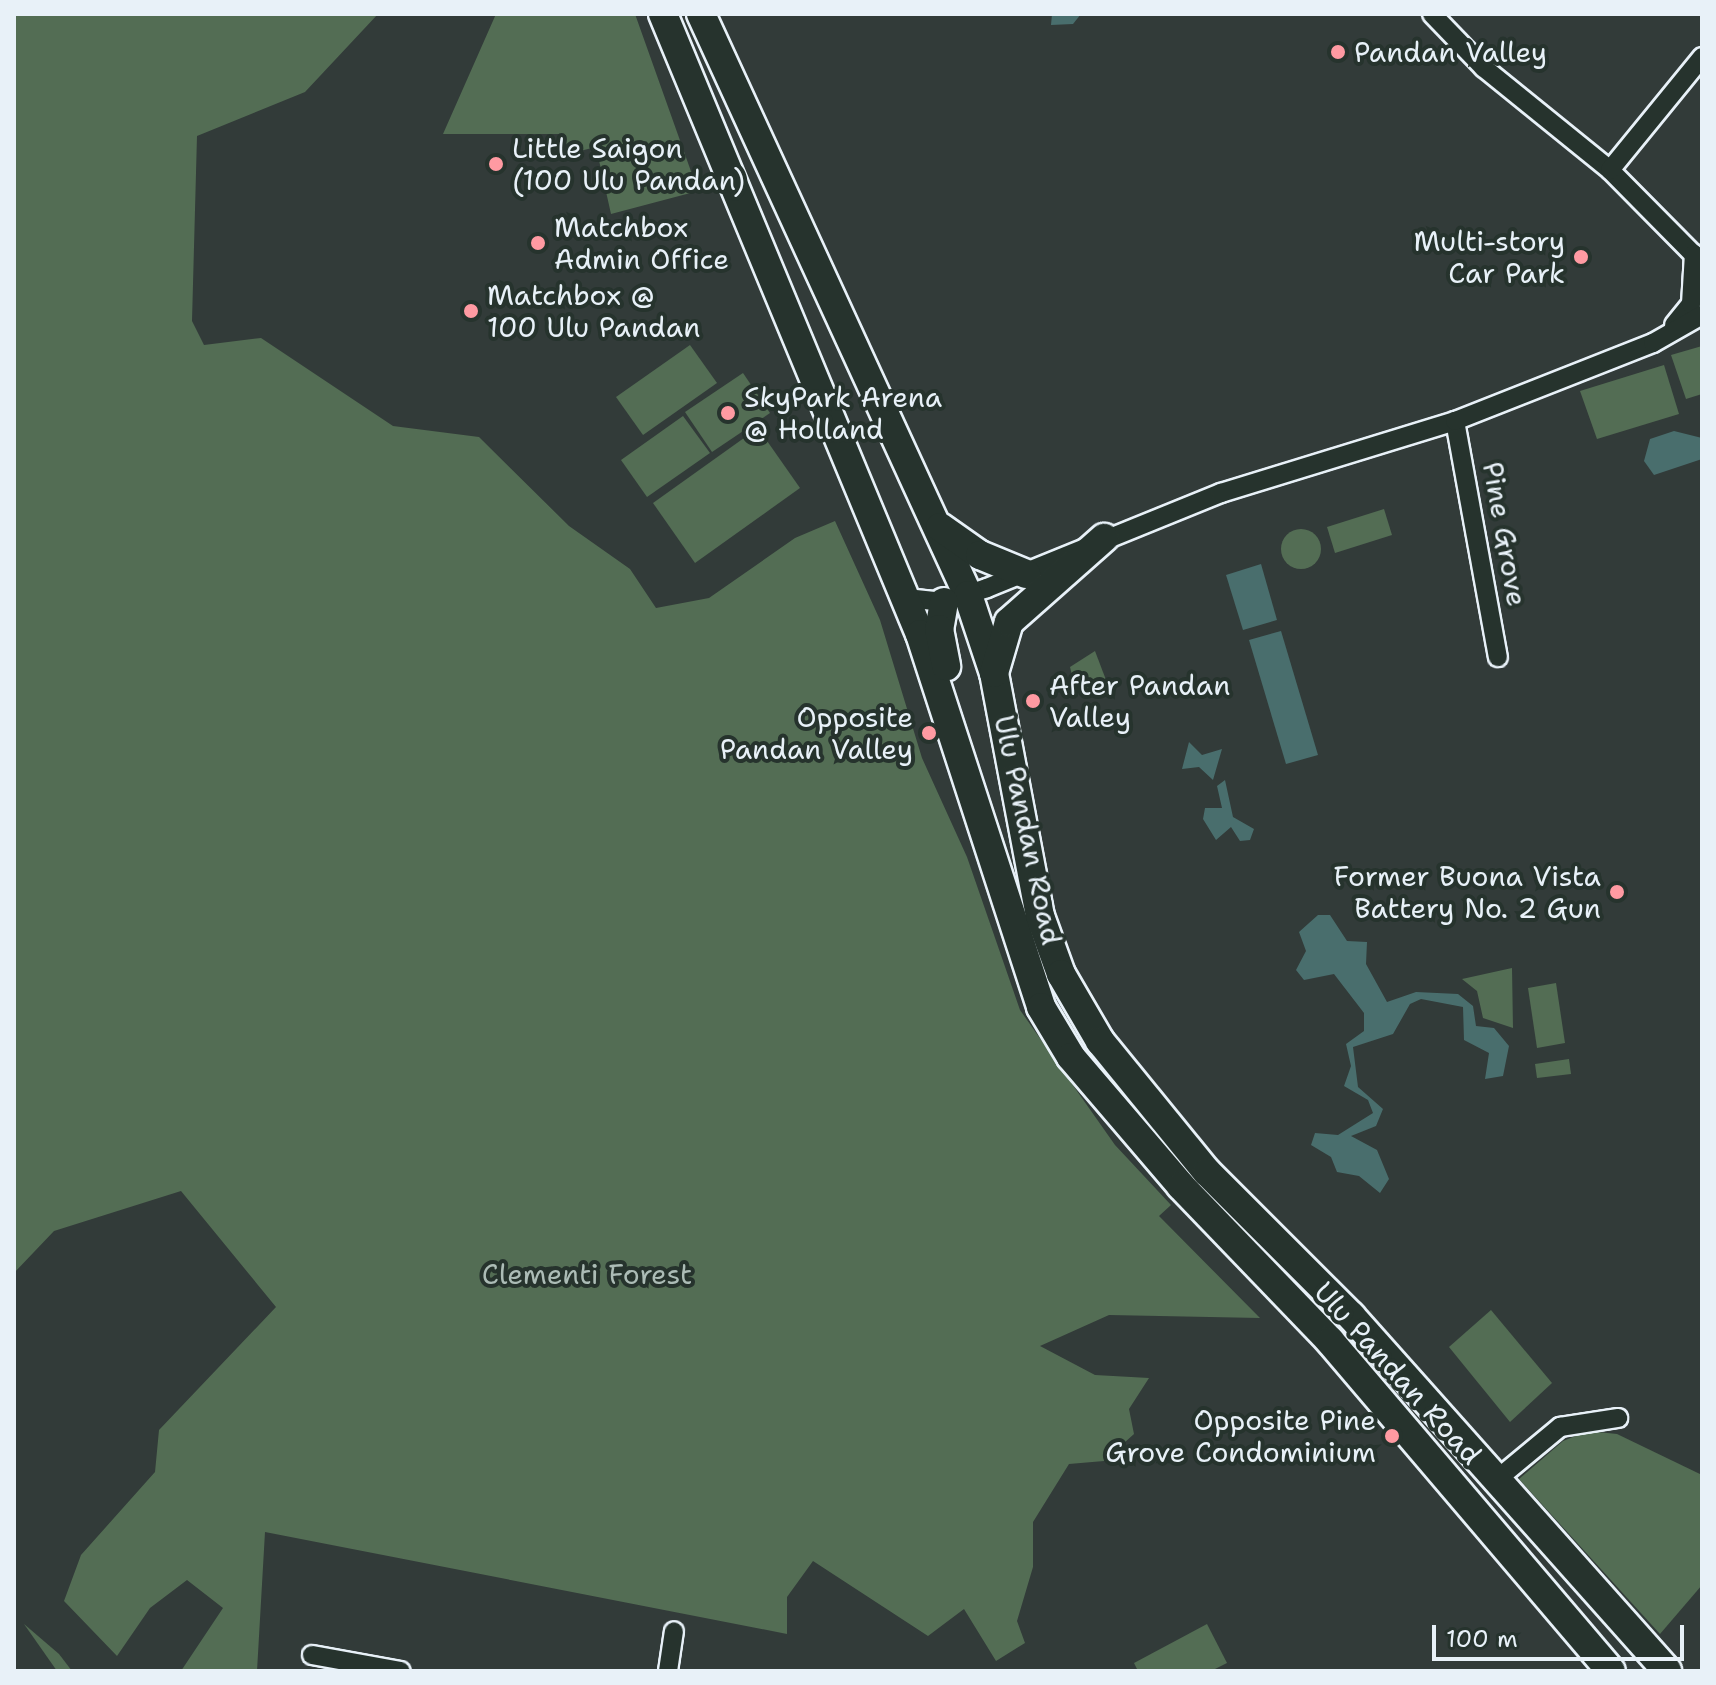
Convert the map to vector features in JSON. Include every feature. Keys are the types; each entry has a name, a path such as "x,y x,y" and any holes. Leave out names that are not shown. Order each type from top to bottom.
{"main road":[{"name":"Ulu Pandan Road","path":"663,14 906,598 969,774 1019,952 1071,1057 1181,1186 1330,1341 1611,1671"},
{"name":"Ulu Pandan Road","path":"701,14 939,526 956,598 994,673 1040,916 1061,974 1100,1041 1207,1172 1351,1316 1660,1666"},
{"path":"939,526 980,555 1026,574"},
{"path":"994,673 1009,622 1104,538"},
{"path":"956,598 941,648 970,747 969,774"}],"street":[{"path":"1432,14 1484,68 1610,170 1698,259 1687,313 1653,343"},
{"path":"1610,170 1702,57"},
{"path":"906,598 956,598 1026,574 1104,538 1221,493 1455,421 1653,343 1702,315"},
{"name":"Pine Grove","path":"1455,421 1498,657"},
{"path":"1495,1481 1560,1427 1618,1418"},
{"path":"668,1671 674,1631"},
{"path":"312,1655 391,1670"}],"green space":[{"name":"Clementi Forest","path":"14,14 378,14 305,92 197,136 192,321 204,345 261,338 393,426 479,437 569,526 630,569 656,608 709,598 795,538 835,521 880,620 922,758 967,857 1020,1010 1115,1145 1171,1205 1159,1216 1260,1318 1109,1315 1040,1346 1095,1375 1149,1378 1129,1409 1134,1434 1104,1461 1069,1464 1033,1522 1033,1567 1017,1621 1025,1643 996,1661 964,1609 928,1636 813,1561 787,1597 787,1634 265,1532 257,1671 181,1671 223,1608 187,1580 150,1608 117,1656 64,1601 81,1555 155,1472 159,1430 276,1307 181,1191 54,1231 14,1273"},
{"path":"496,14 635,14 698,191 611,214 596,147 564,155 559,134 443,134"},
{"path":"690,345 717,383 643,435 616,397"},
{"path":"1702,346 1702,394 1686,399 1671,355"},
{"path":"1664,365 1679,414 1597,439 1580,391"},
{"name":"SkyPark Arena @ Holland","path":"743,373 770,413 712,452 685,412"},
{"path":"683,416 710,453 647,497 621,460"},
{"path":"758,428 800,488 695,563 653,503"},
{"path":"1384,509 1392,535 1335,553 1327,527"},
{"path":"1301,529 1315,535 1321,549 1315,563 1301,569 1287,563 1281,549 1287,535"},
{"path":"1095,651 1106,680 1106,691 1098,694 1074,684 1070,667"},
{"path":"1512,968 1513,1028 1483,1018 1477,991 1462,979"},
{"path":"1556,983 1565,1043 1537,1048 1528,988"},
{"path":"1569,1059 1571,1074 1537,1078 1535,1064"},
{"path":"1491,1310 1552,1383 1510,1422 1449,1347"},
{"path":"1588,1431 1617,1434 1702,1475 1702,1585 1660,1634 1519,1479 1563,1441"},
{"path":"24,1624 59,1654 72,1671 57,1671"},
{"path":"1207,1624 1227,1663 1211,1671 1138,1671 1134,1663"}],"water":[{"path":"1052,14 1081,14 1073,24 1051,25"},
{"path":"1674,431 1702,438 1702,459 1654,475 1644,461 1650,439"},
{"path":"1261,564 1277,620 1243,630 1226,575"},
{"path":"1281,631 1318,755 1286,764 1249,640"},
{"path":"1189,742 1202,755 1222,749 1213,780 1199,767 1182,769"},
{"path":"1225,780 1233,817 1254,829 1250,840 1240,841 1231,827 1216,840 1203,819 1205,808 1222,808 1217,786"},
{"path":"1318,915 1330,915 1347,941 1367,942 1366,964 1387,1002 1416,992 1458,994 1473,1006 1476,1026 1494,1028 1509,1046 1503,1076 1485,1079 1489,1053 1464,1040 1463,1007 1421,999 1410,1004 1393,1034 1353,1047 1358,1087 1383,1109 1376,1126 1351,1136 1377,1150 1389,1179 1380,1193 1359,1176 1337,1172 1331,1157 1311,1145 1315,1133 1338,1135 1373,1113 1368,1100 1344,1086 1351,1066 1346,1044 1364,1031 1364,1013 1334,974 1304,980 1296,970 1306,951 1299,932"}],"place":[{"name":"Pandan Valley","path":"1338,52"},
{"name":"Little Saigon (100 Ulu Pandan)","path":"496,164"},
{"name":"Matchbox Admin Office","path":"538,243"},
{"name":"Multi-story Car Park","path":"1581,257"},
{"name":"Matchbox @ 100 Ulu Pandan","path":"471,311"},
{"name":"SkyPark Arena @ Holland","path":"728,413"},
{"name":"After Pandan Valley","path":"1033,701"},
{"name":"Opposite Pandan Valley","path":"929,733"},
{"name":"Former Buona Vista Battery No. 2 Gun","path":"1617,892"},
{"name":"Opposite Pine Grove Condominium","path":"1392,1436"}]}
